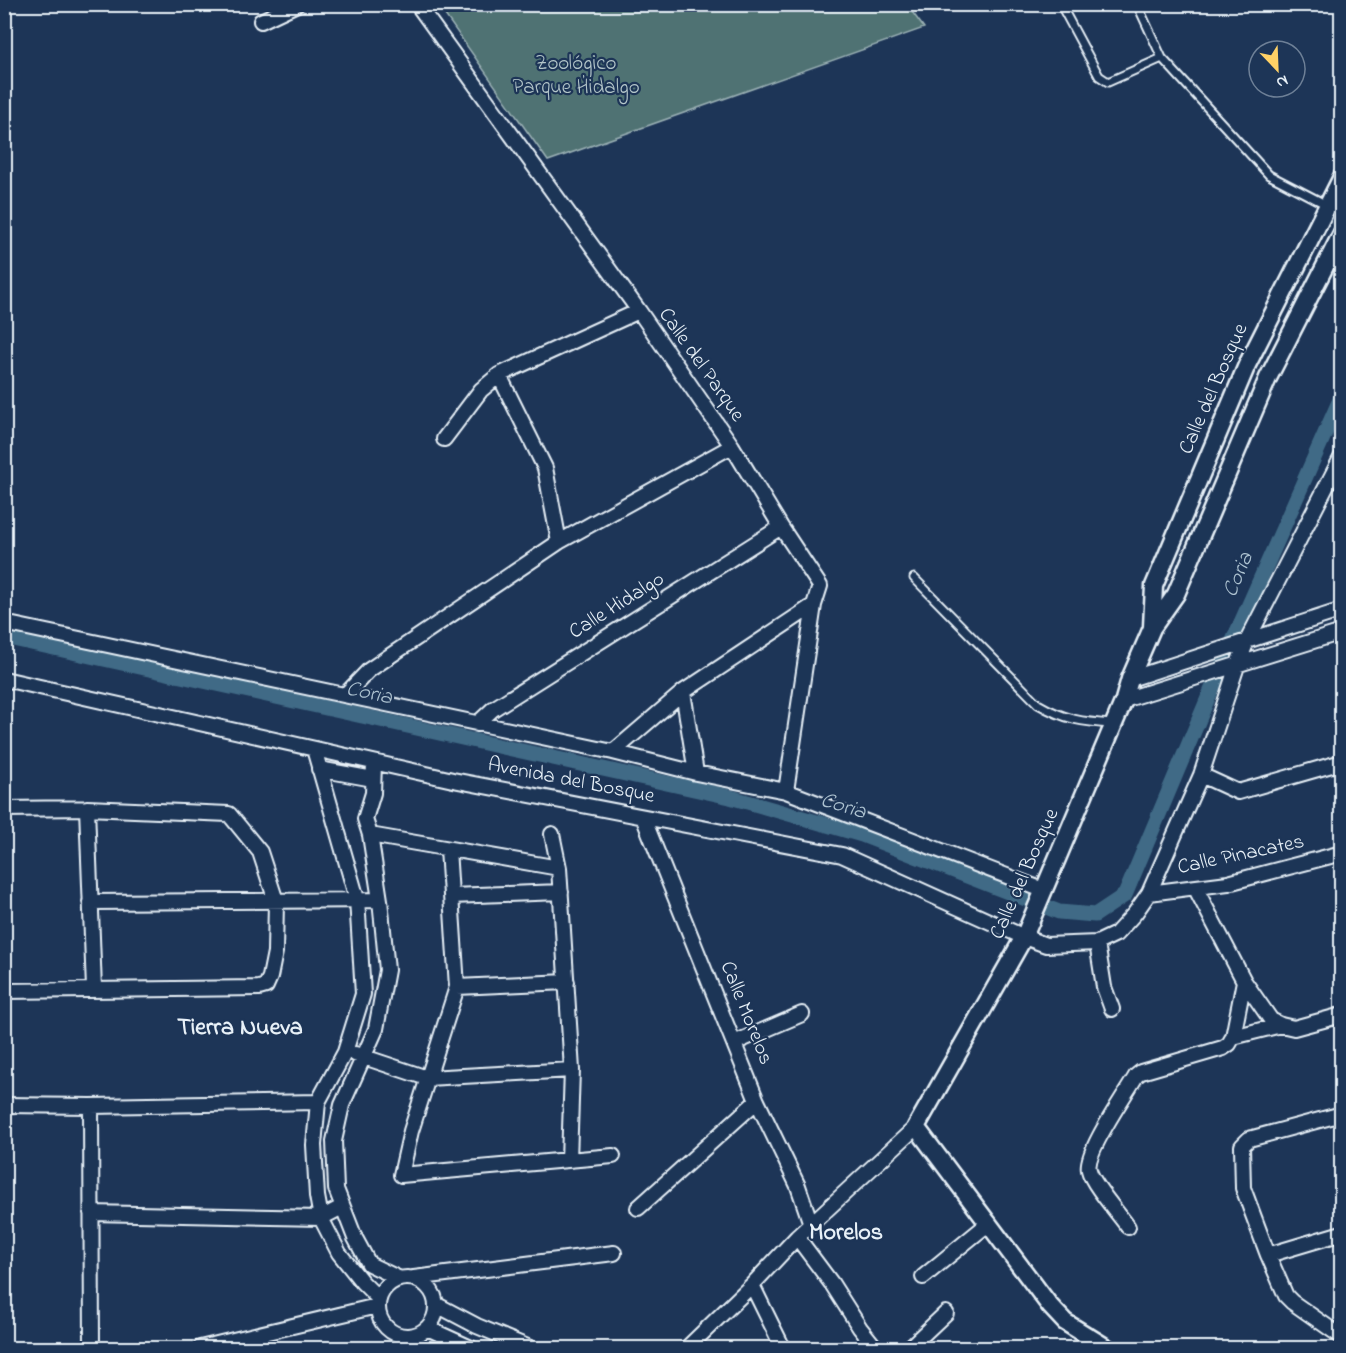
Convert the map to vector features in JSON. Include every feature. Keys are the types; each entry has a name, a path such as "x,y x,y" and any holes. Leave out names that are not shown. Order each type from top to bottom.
{"street":[{"path":"261,21 297,4"},
{"name":"Calle del Parque","path":"417,4 639,311 732,446 820,586 814,605 786,791"},
{"name":"Calle del Bosque","path":"1152,628 1154,586 1247,365 1341,177"},
{"name":"Calle del Bosque","path":"916,1127 1024,937 1152,628 1176,594 1268,378 1341,233"},
{"path":"444,439 481,390 499,375 639,311"},
{"path":"499,375 545,468 560,542"},
{"path":"345,695 369,670 560,542 732,446"},
{"path":"1149,893 1201,775 1230,668 1247,641 1341,456"},
{"name":"Calle Hidalgo","path":"477,724 493,709 781,527"},
{"path":"613,752 682,692 814,605"},
{"path":"1130,679 1341,610"},
{"path":"4,623 786,791 1041,895"},
{"path":"1124,700 1341,632"},
{"name":"Avenida del Bosque","path":"4,679 453,780 842,855 1046,945 1097,942 1116,933 1135,913 1149,893"},
{"path":"682,692 696,773"},
{"path":"314,749 357,899 363,994 345,1052 318,1102 314,1145 321,1218 339,1253 378,1302 382,1324 398,1336 417,1335 432,1324 437,1305 430,1287 414,1278"},
{"path":"1201,775 1238,792 1341,762"},
{"path":"374,763 373,793 365,819 370,835 380,900 387,970 376,1029 342,1105 333,1141 336,1189 355,1238 369,1264 398,1278 414,1278 614,1253"},
{"path":"319,769 373,779"},
{"path":"87,808 94,989"},
{"path":"4,809 87,808 229,814 260,852 276,901 275,952 266,986 259,988 4,991"},
{"name":"Calle Morelos","path":"643,817 757,1101 798,1186 812,1224"},
{"path":"552,834 560,868 572,1070 569,1160"},
{"path":"370,835 560,868"},
{"path":"448,849 457,987 411,1131 401,1174 613,1156"},
{"name":"Calle Pinacates","path":"1149,893 1196,889 1228,883 1341,853"},
{"path":"1196,889 1244,981 1271,1020 1294,1028 1341,1015"},
{"path":"451,896 561,892"},
{"path":"90,902 380,900"},
{"path":"1097,942 1104,987 1112,1008"},
{"path":"1128,1227 1090,1174 1088,1161 1095,1144 1136,1076 1141,1072 1223,1048 1229,1044 1233,1037 1244,981"},
{"path":"457,987 567,982"},
{"path":"734,1043 802,1014"},
{"path":"1233,1037 1281,1025"},
{"path":"345,1052 364,1055 427,1078 572,1070"},
{"path":"638,1208 757,1101"},
{"path":"4,1105 91,1106 318,1102"},
{"path":"91,1106 92,1348"},
{"path":"1339,1333 1286,1296 1268,1255 1244,1188 1242,1146 1249,1139 1341,1114"},
{"path":"687,1348 797,1238 916,1127 1065,1322 1107,1348"},
{"path":"91,1213 321,1218 342,1207"},
{"path":"923,1277 989,1223"},
{"path":"1268,1255 1341,1233"},
{"path":"797,1238 876,1348"},
{"path":"378,1302 385,1287 398,1278"},
{"path":"752,1285 783,1348"},
{"path":"200,1348 378,1302"},
{"path":"437,1305 527,1348"},
{"path":"909,1348 946,1313"},
{"path":"426,1328 471,1348"}],"lane":[{"path":"1066,4 1063,9 1099,76 1108,82 1162,58"},
{"path":"1137,4 1162,58 1269,175 1327,205"},
{"path":"914,578 1038,704 1058,715 1079,722 1114,724"}],"green space":[{"name":"Zoológico Parque Hidalgo","path":"438,5 907,5 924,28 548,161"}],"waterway":[{"name":"Coria","path":"4,637 730,797 862,835 1059,912 1095,915 1125,895 1216,679 1342,395"}],"district":[{"name":"Tierra Nueva","path":"240,1028"},
{"name":"Morelos","path":"846,1233"}]}
